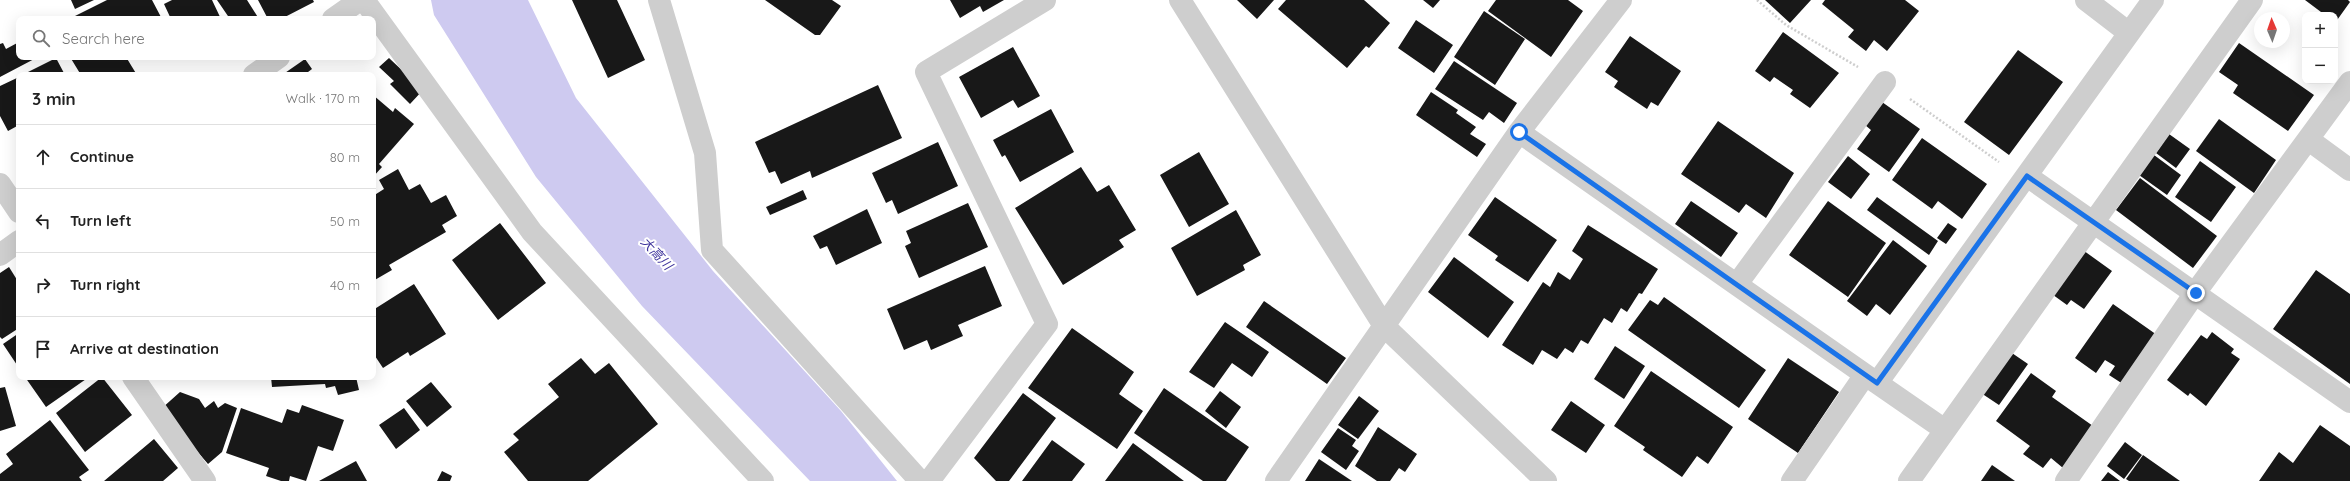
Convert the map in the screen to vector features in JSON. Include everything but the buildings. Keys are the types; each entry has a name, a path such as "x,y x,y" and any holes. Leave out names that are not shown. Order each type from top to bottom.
{"street":[{"path":"337,16 360,0"},
{"path":"364,0 376,16"},
{"path":"659,0 705,153 712,250 920,481"},
{"path":"929,481 1047,324 926,72 1045,0"},
{"path":"1180,0 1384,326 1546,481"},
{"path":"2086,0 2129,33"},
{"path":"1792,481 2027,176 2153,0"},
{"path":"1909,481 2252,0"},
{"path":"1276,481 1519,132 1616,2"},
{"path":"376,17 532,232 763,481"},
{"path":"258,72 276,60"},
{"path":"1737,284 1885,82"},
{"path":"2066,481 2196,293 2350,82"},
{"path":"1519,132 1945,430"},
{"path":"2309,140 2350,170"},
{"path":"2027,176 2350,402"},
{"path":"0,184 16,208"},
{"path":"0,255 16,243"},
{"path":"135,380 205,481"}],"water":[{"name":"大高川","path":"431,0 528,0 576,98 713,271 841,411 897,481 810,481 642,306 536,177 434,15"}],"route":[{"path":"1519,132 1877,383 2027,176 2196,293"}]}
